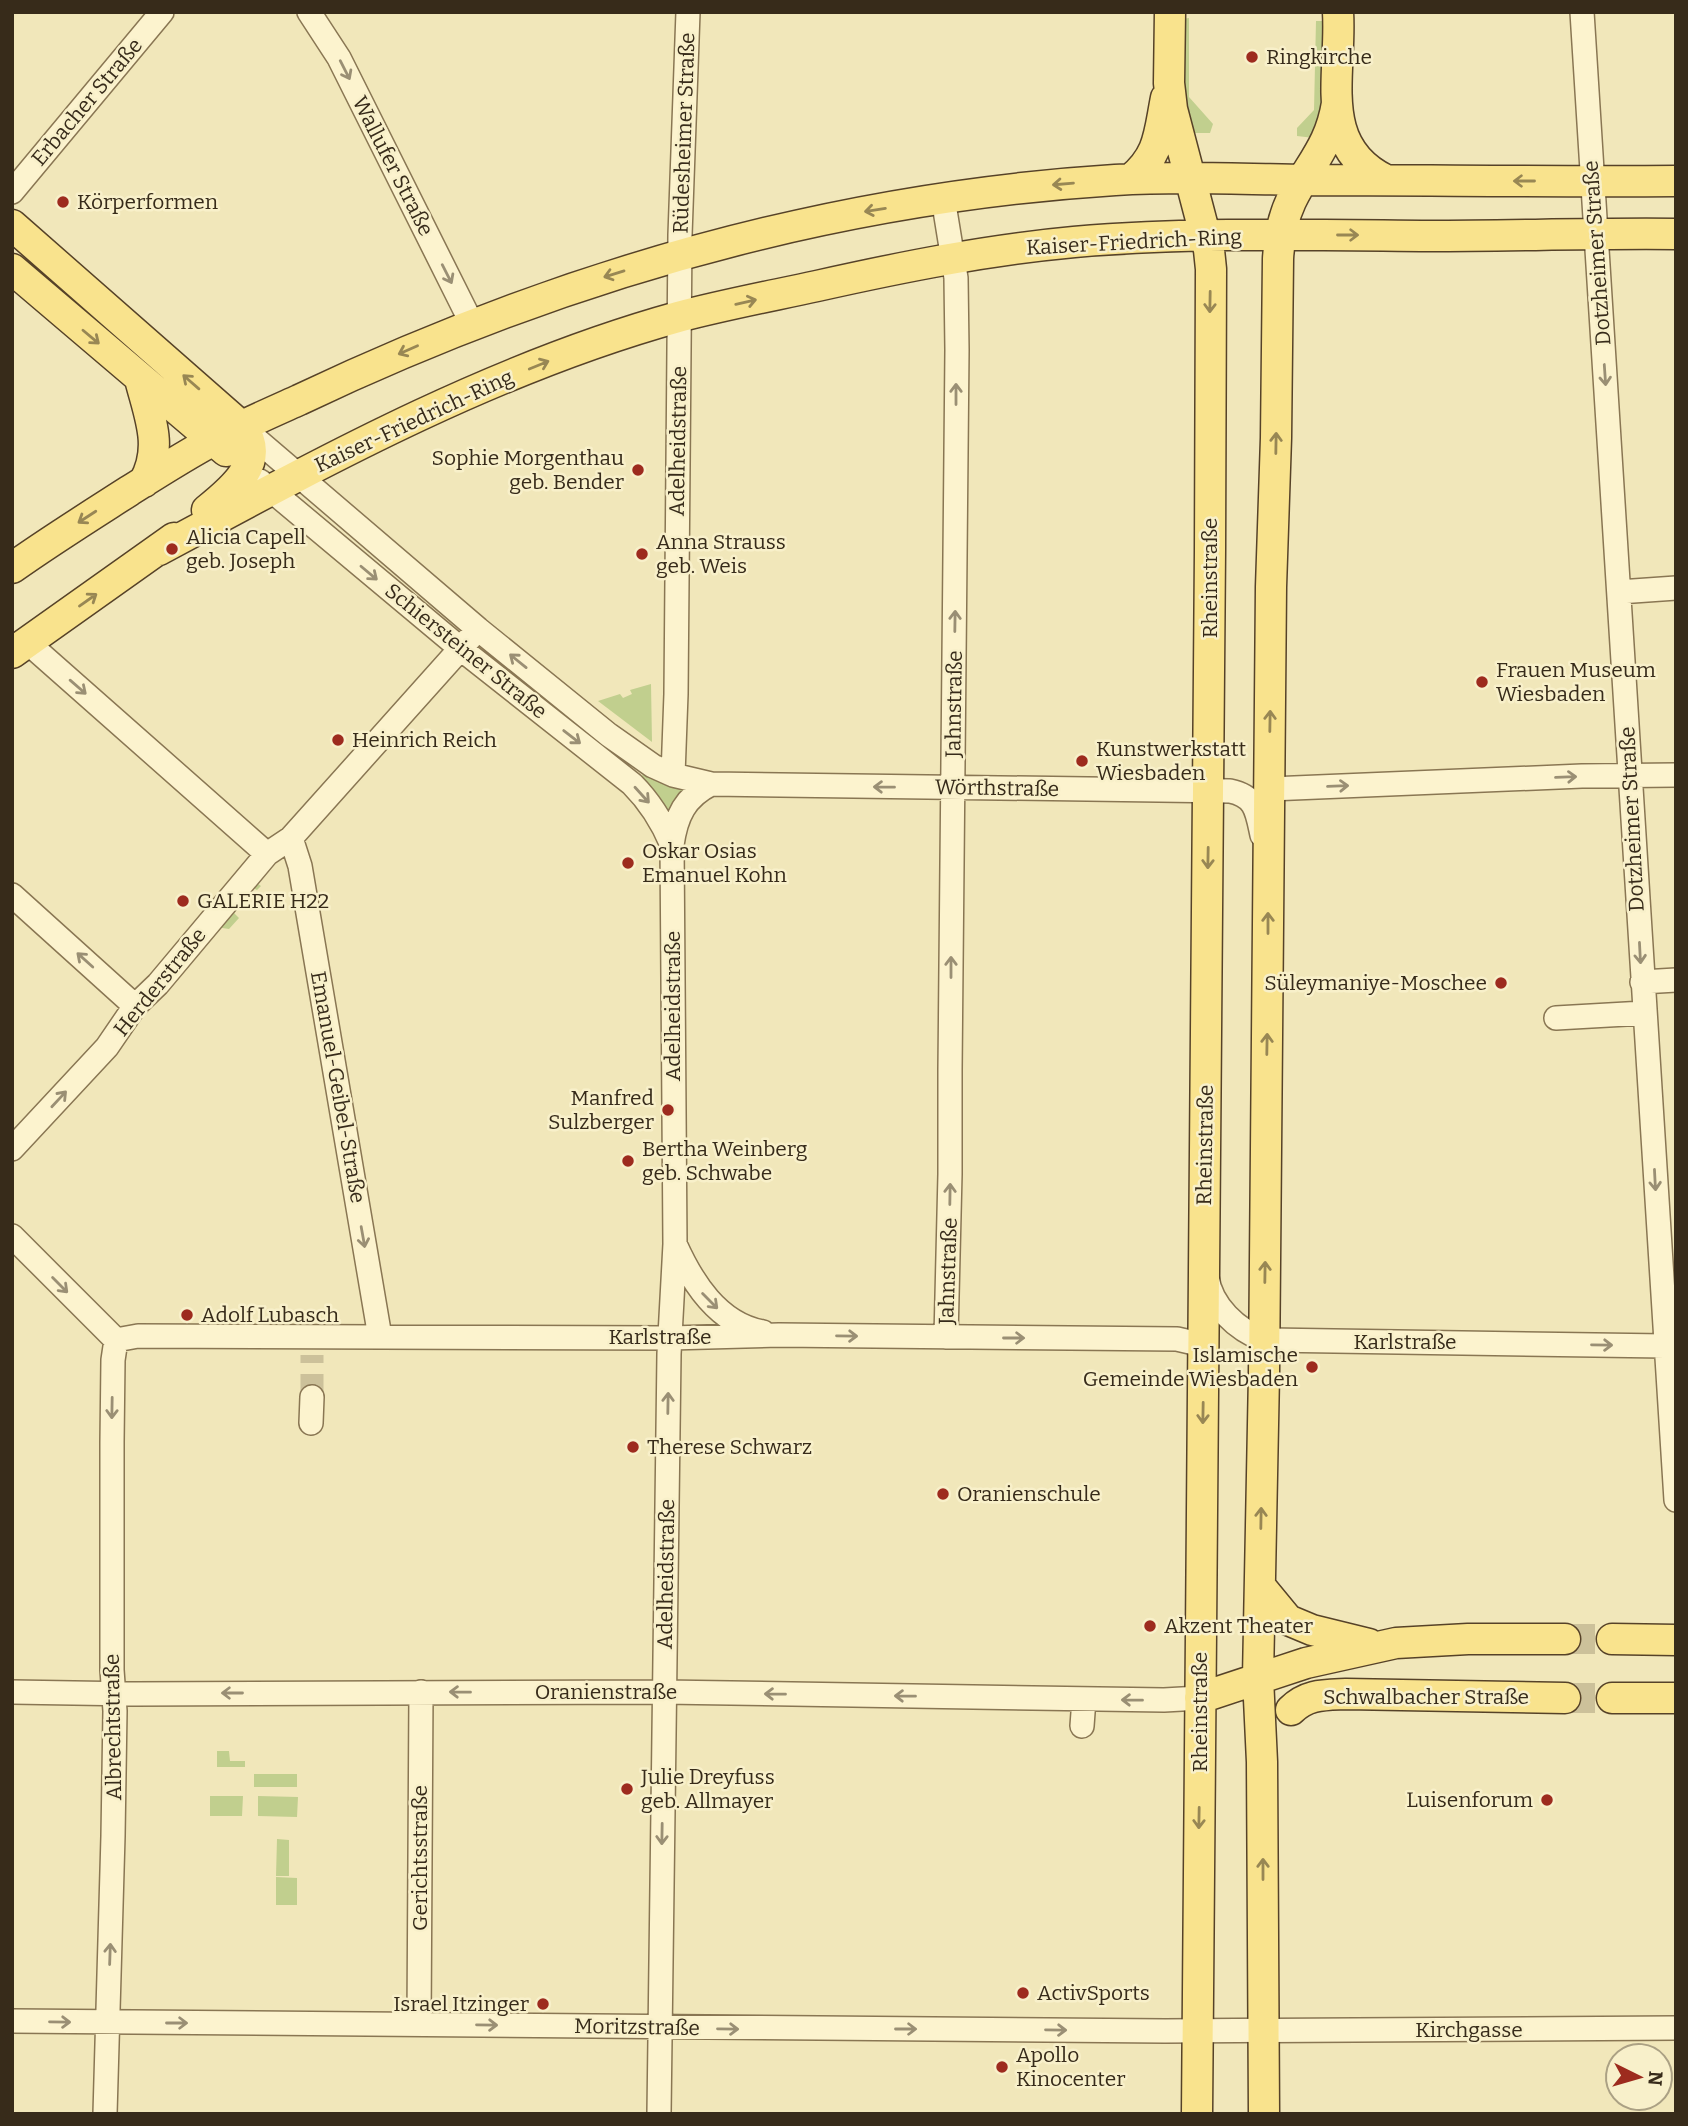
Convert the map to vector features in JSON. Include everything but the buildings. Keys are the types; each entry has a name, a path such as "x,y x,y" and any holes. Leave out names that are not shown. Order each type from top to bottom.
{"main road":[{"path":"1131,179 1153,155 1169,83 1170,12"},
{"path":"1338,12 1337,103 1341,133 1347,147 1364,167 1386,180"},
{"name":"Rheinstraße","path":"1169,83 1172,108 1205,235 1211,269 1197,2114"},
{"path":"1264,2114 1262,1762 1258,1678 1271,587 1279,235 1290,187 1327,139 1337,103"},
{"path":"12,568 213,440 342,379 472,324 590,281 771,231 943,198 1020,188 1131,179 1191,179 1290,187 1386,180 1676,181"},
{"name":"Schiersteiner Straße","path":"12,225 242,427"},
{"name":"Kaiser-Friedrich-Ring","path":"159,550 298,474 434,408 549,361 679,317 867,275 1006,249 1205,235 1676,234"},
{"name":"Schiersteiner Straße","path":"12,269 247,469 272,477 298,474"},
{"path":"140,379 153,431 154,449 154,460 144,482"},
{"path":"242,427 248,435 251,448 247,469"},
{"name":"Kaiser-Friedrich-Ring","path":"20,648 159,550 229,492 247,469"},
{"path":"1260,1586 1288,1620 1342,1639 1380,1646"},
{"name":"Schwalbacher Straße","path":"1200,1698 1258,1678 1380,1646 1416,1641 1468,1639 1565,1639"},
{"path":"1612,1639 1676,1640"},
{"name":"Schwalbacher Straße","path":"1262,1762 1302,1689 1328,1658"},
{"name":"Schwalbacher Straße","path":"1291,1710 1310,1697 1346,1694 1565,1698"},
{"path":"1612,1698 1676,1698"}],"street":[{"name":"Erbacher Straße","path":"12,192 162,12"},
{"name":"Wallufer Straße","path":"309,12 339,58 472,324"},
{"name":"Rüdesheimer Straße","path":"680,254 688,12"},
{"name":"Dotzheimer Straße","path":"1582,12 1644,1013 1669,1351 1676,1500"},
{"name":"Jahnstraße","path":"943,198 956,278 957,371 950,1174 946,1337"},
{"path":"679,317 680,254"},
{"name":"Adelheidstraße","path":"673,775 679,317"},
{"name":"Schiersteiner Straße","path":"242,427 478,629 609,735 645,761 673,775"},
{"name":"Schiersteiner Straße","path":"247,469 461,649 632,784 652,807 672,845"},
{"path":"1619,592 1676,588"},
{"name":"Herderstraße","path":"12,1149 107,1047 135,1006 158,984 267,854 291,838 478,629"},
{"path":"20,648 267,854"},
{"name":"Wörthstraße","path":"673,775 712,784 1233,791 1251,801 1257,813 1269,866"},
{"path":"1270,789 1582,776 1676,775"},
{"name":"Adelheidstraße","path":"659,2114 670,1338 675,1244 672,845 678,818 685,803 712,784"},
{"name":"Emanuel-Geibel-Straße","path":"291,838 300,866 380,1337"},
{"path":"12,895 135,1006"},
{"path":"1642,982 1676,980"},
{"path":"1556,1018 1644,1013"},
{"path":"12,1236 116,1340"},
{"name":"Adelheidstraße","path":"675,1244 695,1283 716,1308 753,1330 779,1335"},
{"name":"Karlstraße","path":"1204,1247 1208,1282 1218,1305 1229,1319 1264,1340 1538,1343 1669,1351"},
{"name":"Karlstraße","path":"116,1340 138,1336 312,1346 380,1337 670,1338 779,1335 1177,1339 1203,1345"},
{"name":"Albrechtstraße","path":"105,2114 115,1693 112,1670 112,1520 113,1374 116,1340"},
{"path":"311,1423 312,1396"},
{"name":"Oranienstraße","path":"12,1692 664,1692 1164,1700 1200,1698"},
{"name":"Gerichtsstraße","path":"419,2024 421,1692"},
{"path":"1082,1726 1084,1699"},
{"name":"Moritzstraße","path":"12,2021 1263,2032"},
{"name":"Kirchgasse","path":"1263,2032 1676,2028"}],"green space":[{"path":"1189,18 1189,97 1213,124 1210,133 1187,133 1181,19"},
{"path":"1316,21 1324,21 1321,114 1314,138 1297,136 1297,128 1314,110"},
{"path":"651,684 652,742 598,701 620,694 623,698 632,694 630,690"},
{"path":"646,768 687,785 669,814 639,782"},
{"path":"254,881 261,886 257,890 253,888 234,913 239,918 229,929 216,927"},
{"path":"217,1751 229,1751 230,1761 245,1761 245,1767 217,1767"},
{"path":"254,1774 297,1774 297,1787 254,1787"},
{"path":"210,1796 243,1796 242,1816 210,1816"},
{"path":"258,1796 298,1797 297,1817 258,1816"},
{"path":"277,1839 289,1840 289,1876 276,1876"},
{"path":"276,1877 297,1878 297,1905 276,1905"}],"tunnel":[{"path":"312,1355 312,1397"},
{"path":"1565,1639 1612,1639"},
{"path":"1565,1698 1612,1698"}],"place":[{"name":"Ringkirche","path":"1252,57"},
{"name":"Körperformen","path":"63,202"},
{"name":"Sophie Morgenthau geb. Bender","path":"638,470"},
{"name":"Alicia Capell geb. Joseph","path":"172,549"},
{"name":"Anna Strauss geb. Weis","path":"642,554"},
{"name":"Frauen Museum Wiesbaden","path":"1482,682"},
{"name":"Heinrich Reich","path":"338,740"},
{"name":"Kunstwerkstatt Wiesbaden","path":"1082,761"},
{"name":"Oskar Osias Emanuel Kohn","path":"628,863"},
{"name":"GALERIE H22","path":"183,901"},
{"name":"Süleymaniye-Moschee","path":"1501,983"},
{"name":"Manfred Sulzberger","path":"668,1110"},
{"name":"Bertha Weinberg geb. Schwabe","path":"628,1161"},
{"name":"Adolf Lubasch","path":"187,1315"},
{"name":"Islamische Gemeinde Wiesbaden","path":"1312,1367"},
{"name":"Therese Schwarz","path":"633,1447"},
{"name":"Oranienschule","path":"943,1494"},
{"name":"Akzent Theater","path":"1150,1626"},
{"name":"Julie Dreyfuss geb. Allmayer","path":"627,1789"},
{"name":"Luisenforum","path":"1547,1800"},
{"name":"ActivSports","path":"1023,1993"},
{"name":"Israel Itzinger","path":"543,2004"},
{"name":"Apollo Kinocenter","path":"1002,2067"}]}
